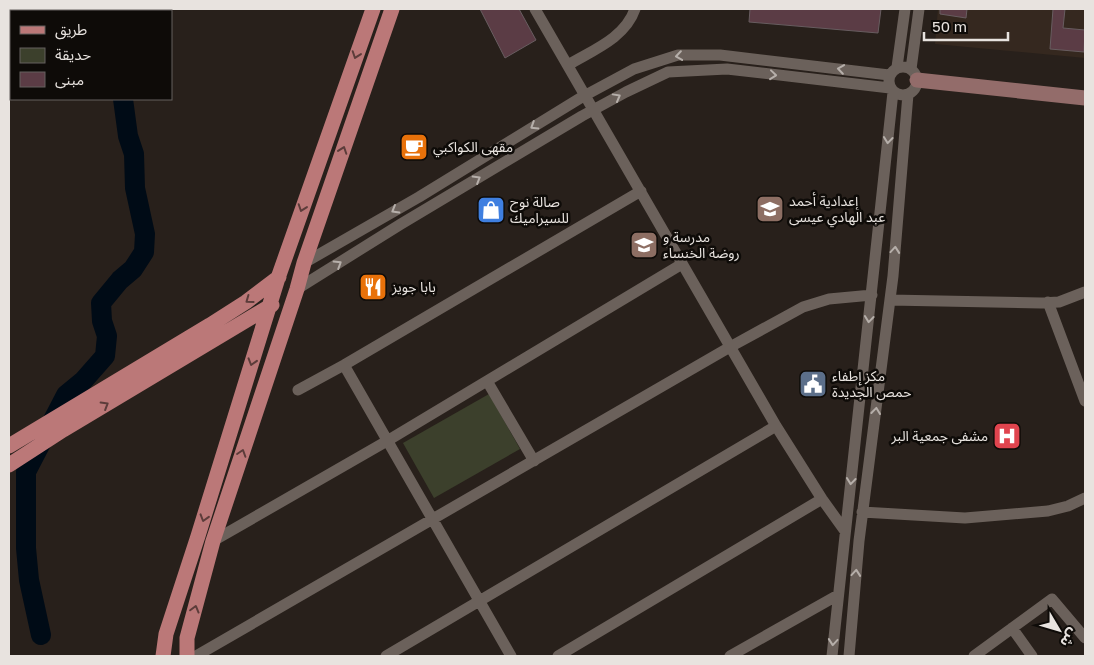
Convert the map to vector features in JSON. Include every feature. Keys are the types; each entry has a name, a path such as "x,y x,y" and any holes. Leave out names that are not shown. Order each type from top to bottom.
{"main road":[{"path":"163,656 166,634 278,278 373,9"},
{"path":"187,656 187,638 213,541 297,289 304,262 392,9"},
{"path":"9,446 239,307 278,278 304,262"},
{"path":"9,465 63,430 297,289"}],"street":[{"path":"535,9 776,426 822,499 845,531"},
{"path":"568,65 617,35 627,25 635,9"},
{"path":"832,656 872,295 892,90 888,80 893,71 905,9"},
{"path":"297,289 401,224 594,110 668,72 727,70 892,90 903,95 908,94 914,89 919,9"},
{"path":"304,262 419,197 586,95 634,69 678,55 720,55 893,71 907,67 914,74 1085,98"},
{"path":"849,656 862,512 890,300 908,94"},
{"path":"298,390 641,191"},
{"path":"213,541 387,441 682,264"},
{"path":"890,300 1059,302 1085,292"},
{"path":"196,656 730,347 803,307 828,298 872,295"},
{"path":"1048,302 1085,401"},
{"path":"344,365 511,656"},
{"path":"487,381 534,461"},
{"path":"386,656 776,426"},
{"path":"862,512 965,518 1048,511 1068,506 1085,498"},
{"path":"558,656 822,499"},
{"path":"730,656 838,595"},
{"path":"974,656 1052,598 1085,638"},
{"path":"1012,628 1032,656"}],"shaded area":[{"path":"938,9 1085,9 1085,58 935,44"}],"green space":[{"path":"489,394 520,449 434,498 403,443"}],"building":[{"path":"480,9 519,9 536,40 505,58"},
{"path":"750,9 881,9 878,33 749,22"},
{"path":"940,9 967,9 966,18 940,14"},
{"path":"1053,9 1065,9 1063,28 1085,30 1084,52 1050,49"}],"waterway":[{"path":"41,635 29,580 26,548 26,472 66,395 83,381 105,356 107,336 102,321 101,303 120,280 133,269 144,252 145,234 135,188 134,154 128,136 123,100"}],"place":[{"name":"مقهى الكواكبي","path":"414,147"},
{"name":"إعدادية أحمد عبد الهادي عيسى","path":"770,209"},
{"name":"صالة نوح للسيراميك","path":"491,210"},
{"name":"مدرسة و روضة الخنساء","path":"644,245"},
{"name":"بابا جويز","path":"373,287"},
{"name":"مكز إطفاء حمص الجديدة","path":"813,384"},
{"name":"مشفى جمعية البر","path":"1007,436"}]}
